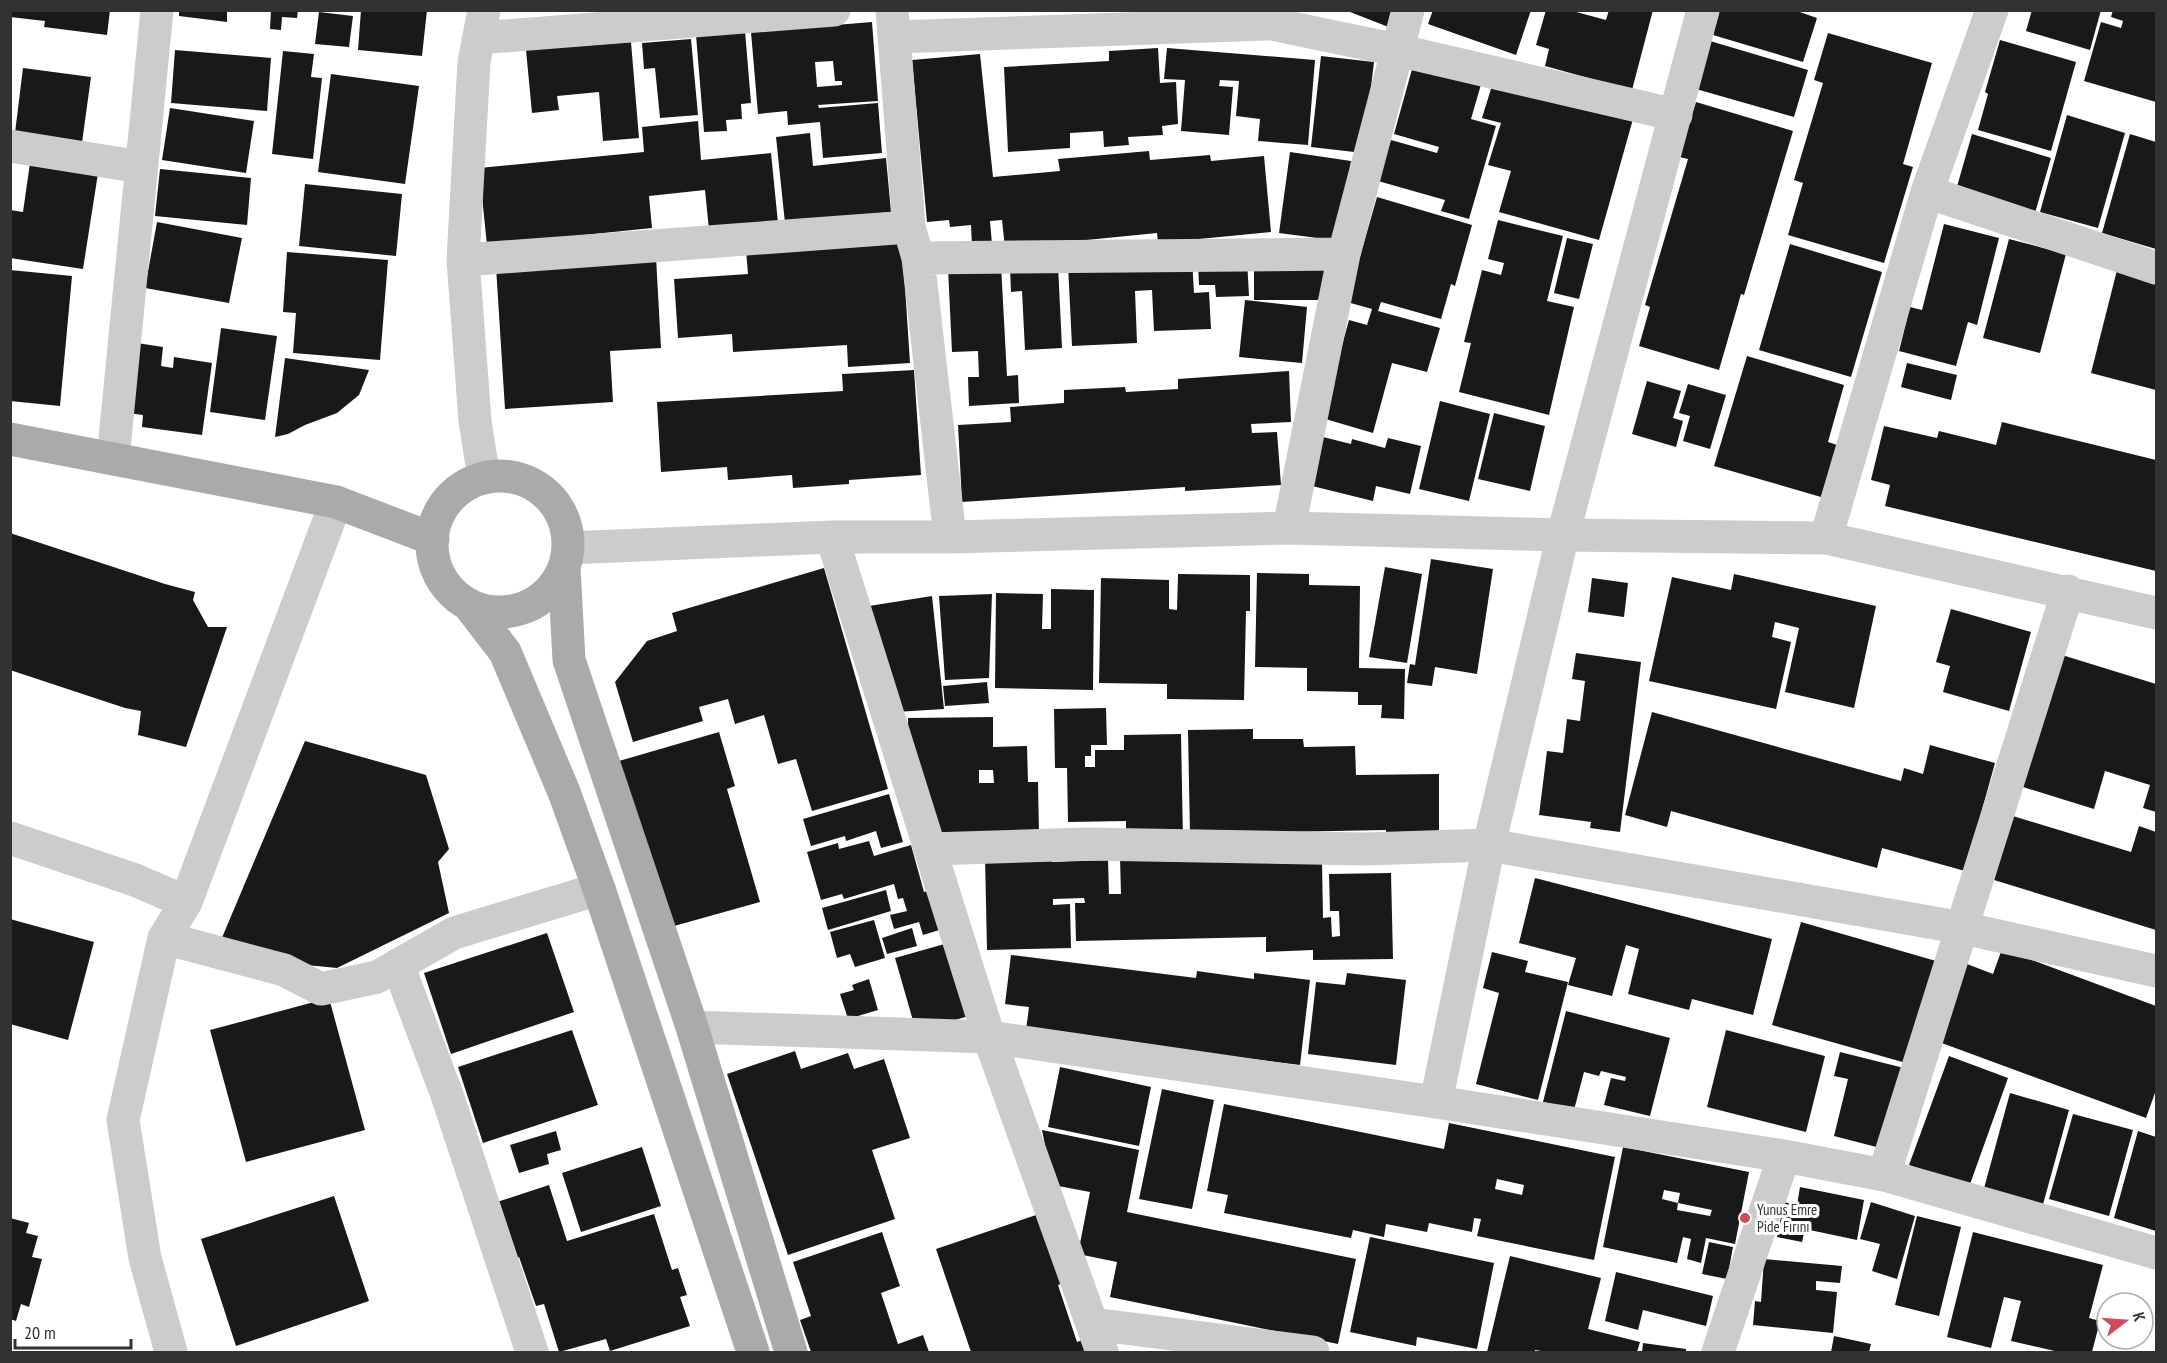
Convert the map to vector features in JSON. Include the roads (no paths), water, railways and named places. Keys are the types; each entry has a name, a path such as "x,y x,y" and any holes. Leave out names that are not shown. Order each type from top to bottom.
{"main road":[{"path":"10,439 336,502 433,540"},
{"path":"566,558 555,584 542,598 525,608 506,612 487,611 468,604 453,593 441,577 434,559 433,540 436,521 446,503 459,489 484,478 495,476 514,477 532,484 548,495 560,511 567,529 569,660 692,1027 791,1353"},
{"path":"468,604 505,652 564,792 599,889 753,1353"}],"street":[{"path":"113,459 157,10"},
{"path":"484,478 475,421 463,260 474,62 481,24 834,10"},
{"path":"1239,10 1272,24 1397,50 1676,115"},
{"path":"1289,528 1344,254 1408,10"},
{"path":"1436,1102 1489,845 1563,535 1703,10"},
{"path":"1826,538 1927,192 1992,10"},
{"path":"950,537 918,258 909,227 893,23 1272,24"},
{"path":"10,146 141,167"},
{"path":"1927,192 2157,268"},
{"path":"463,260 909,227"},
{"path":"918,258 1344,254"},
{"path":"171,1353 145,1258 123,1120 164,938 186,902 336,502"},
{"path":"566,558 832,537 950,537 1289,528 1563,535 1826,538 2157,613"},
{"path":"832,537 989,1037 1098,1338 1312,1353"},
{"path":"1884,1175 2067,591"},
{"path":"10,838 135,880 186,902"},
{"path":"930,849 1087,844 1365,849 1489,845 1963,928 2157,971"},
{"path":"164,938 284,970 321,989 377,977 454,933 599,889"},
{"path":"398,965 447,1095 532,1353"},
{"path":"692,1027 989,1037 1436,1102 1784,1156 1884,1175 2157,1253"},
{"path":"1718,1353 1784,1156"}],"place":[{"name":"Yunus Emre Pide Fırını","path":"1745,1218"}]}
